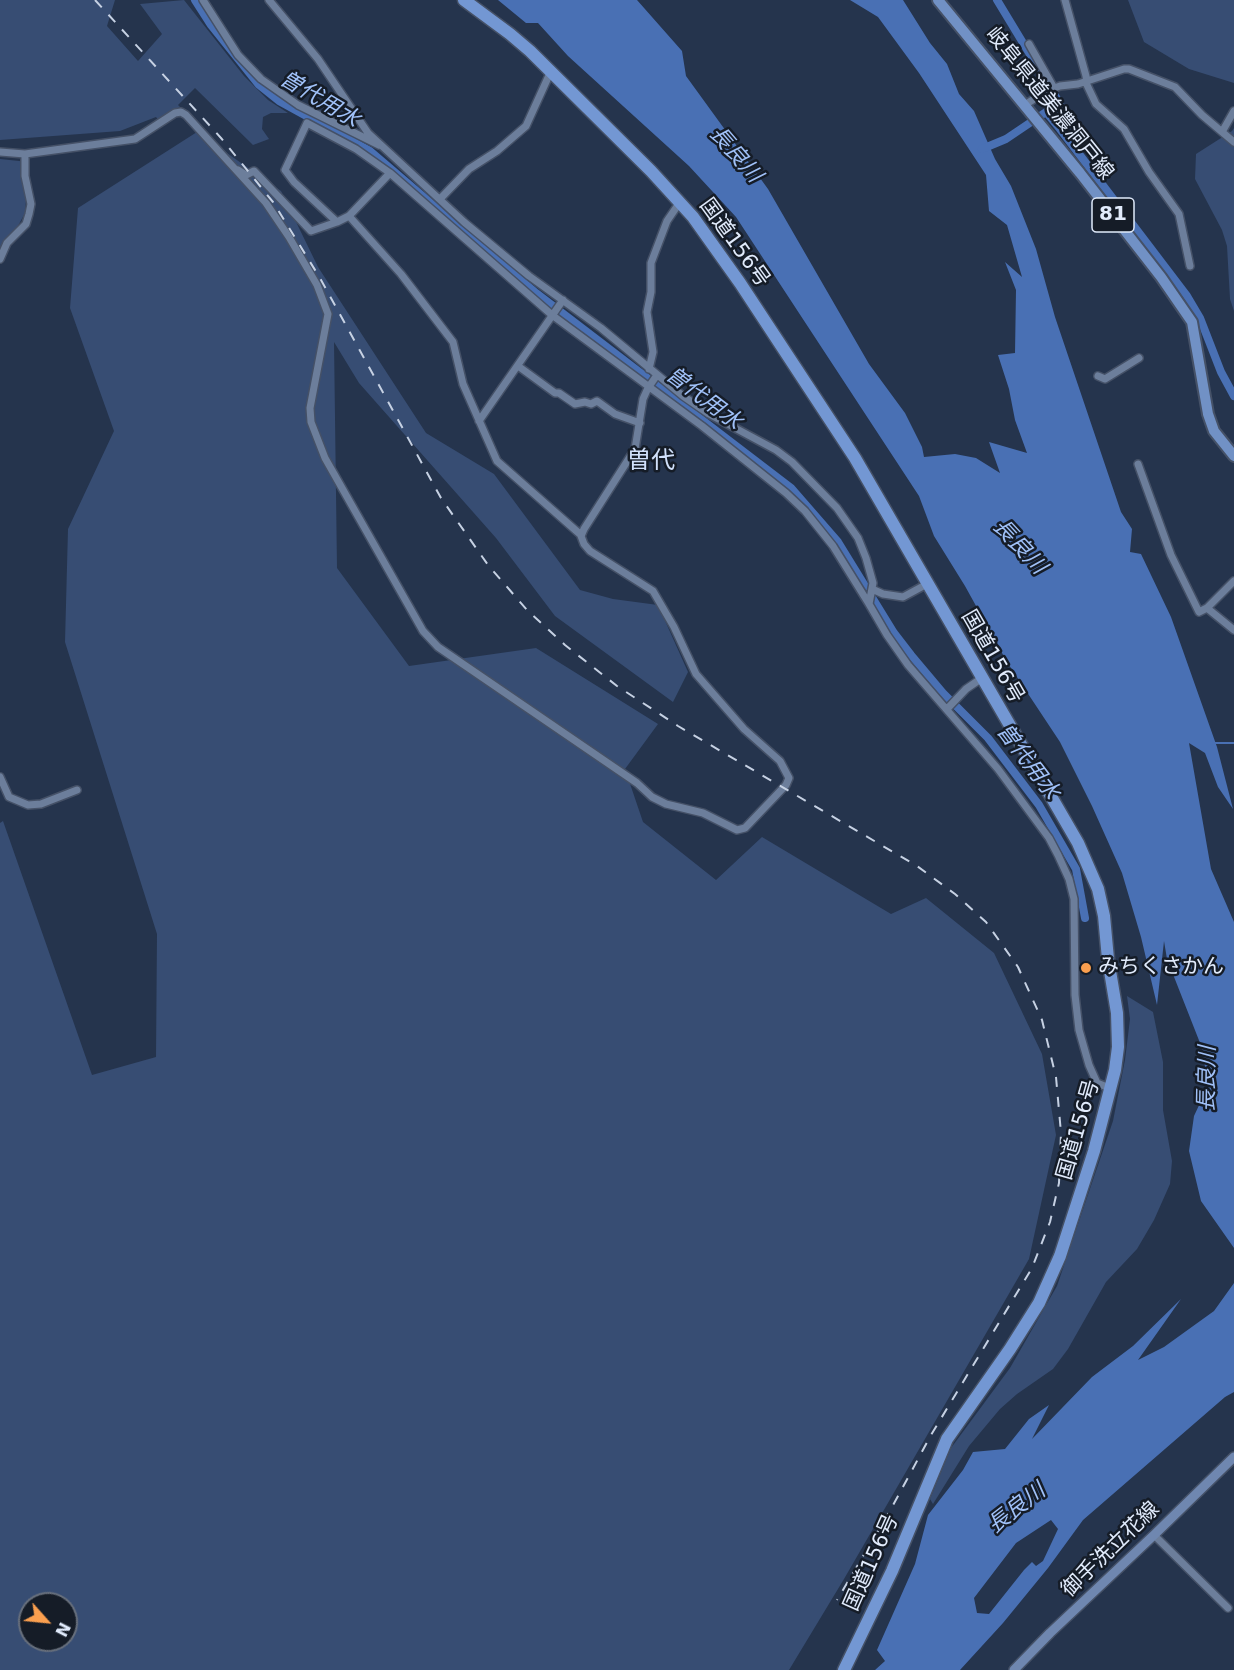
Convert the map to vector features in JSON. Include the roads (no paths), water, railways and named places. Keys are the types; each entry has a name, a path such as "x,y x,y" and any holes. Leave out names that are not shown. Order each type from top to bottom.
{"highway":[{"name":"国道156号","path":"465,0 510,34 550,71 680,202 740,282 855,458 1078,843 1098,889 1104,916 1117,1013 1118,1047 1112,1089 1077,1206 1051,1278 1039,1303 947,1439 892,1571 844,1670"}],"main road":[{"name":"岐阜県道美濃洞戸線","path":"938,0 1171,284 1192,322 1208,414 1214,431 1234,456"},
{"name":"御手洗立花線","path":"1014,1670 1234,1457"}],"street":[{"path":"203,0 238,55 261,79 298,105 381,146"},
{"path":"269,0 318,59 356,117 413,184 479,245 652,382 706,421 805,511 871,596 887,635 908,665 951,705 1049,838 1069,879 1075,909 1075,995 1079,1030 1097,1083 1112,1089"},
{"path":"1065,0 1087,81 1096,104 1124,129 1149,172 1179,214 1190,266"},
{"path":"1029,44 1050,89"},
{"path":"1025,105 1050,89 1087,81 1124,69 1171,85 1234,142"},
{"path":"440,199 469,169 497,151 526,126 550,71"},
{"path":"1222,132 1234,111"},
{"path":"0,152 25,154 135,139 181,112 266,203 317,285 328,314 310,408 311,422 325,458 423,631 438,647 637,783 652,797 666,804 703,813 738,830 745,828 786,785 789,778 780,761 744,729 696,674 674,627 653,591 590,551 581,536 497,461 463,384 453,342 401,274 349,216"},
{"path":"337,222 294,182 285,170 307,123 356,149 390,173 440,199 479,245 529,276 557,308 601,328 649,369"},
{"path":"0,259 7,243 26,224 29,214 31,204 25,176 25,154"},
{"path":"232,166 246,175 254,171 311,231 349,216 390,173"},
{"path":"581,536 632,455 638,441 643,399 652,382 649,369 653,352 647,312 651,292 651,263 667,221 680,202"},
{"path":"479,421 557,308"},
{"path":"1098,376 1107,378 1139,358"},
{"path":"518,366 555,393 560,393 575,404 585,402 591,404 597,401 615,414 640,423"},
{"path":"652,382 706,421 776,450 823,493 858,538 871,573 873,583 871,596"},
{"path":"1138,464 1171,555 1198,612 1207,608 1234,580"},
{"path":"871,596 883,594 903,597 927,584"},
{"path":"1207,608 1234,630"},
{"path":"951,705 966,689 982,678"},
{"path":"0,777 9,797 28,805 41,804 77,790"},
{"path":"1154,1535 1228,1608"}],"water":[{"name":"長良川","path":"498,0 637,0 682,51 686,76 768,189 869,364 905,413 922,447 924,457 955,454 976,458 1000,473 989,442 1027,453 1015,420 1009,389 998,355 1015,353 1016,290 1005,262 1022,277 1007,225 989,211 986,175 919,73 878,17 850,0 903,0 930,43 947,64 959,94 974,111 995,159 1011,186 1036,249 1055,317 1121,512 1132,529 1130,552 1141,554 1171,617 1217,747 1233,809 1218,787 1205,753 1189,743 1211,869 1234,922 1234,1248 1201,1201 1189,1151 1194,1116 1208,1086 1202,1048 1167,959 1164,941 1157,1005 1141,937 1122,873 1092,806 1060,742 1007,662 934,536 919,496 736,217 689,166 568,56 538,23 526,23"},
{"name":"長良川","path":"1234,1283 1234,1392 1225,1397 1083,1520 1048,1568 1003,1623 960,1670 875,1670 885,1661 877,1650 915,1564 928,1515 963,1470 973,1452 1005,1449 1029,1419 1049,1405 1032,1439 1092,1377 1133,1346 1181,1299 1138,1360 1164,1347 1214,1311","holes":["1051,1520 1058,1529 1043,1561 1036,1566 1032,1562 989,1614 977,1613 974,1598 1016,1543"]}],"waterway":[{"name":"曽代用水","path":"195,0 211,25 259,85 279,101 370,151 536,293 791,488 838,542 894,633 911,655 943,693 988,738 1039,805 1076,869 1085,918"},
{"path":"997,0 1040,71"},
{"path":"1048,83 1062,108 1060,129 1187,296 1200,318 1221,372 1234,396"},
{"path":"982,149 1006,139 1046,112 1060,129"},
{"path":"1213,743 1234,743"}],"railway":[{"path":"95,0 221,138 273,202 320,278 441,498 488,565 527,610 565,645 617,686 678,726 917,866 955,894 986,922 1018,967 1042,1020 1056,1077 1061,1133 1059,1183 1050,1222 1032,1268 931,1435 891,1509 837,1600"}],"place":[{"name":"みちくさかん","path":"1086,968"}],"district":[{"name":"曽代","path":"651,462"}]}
